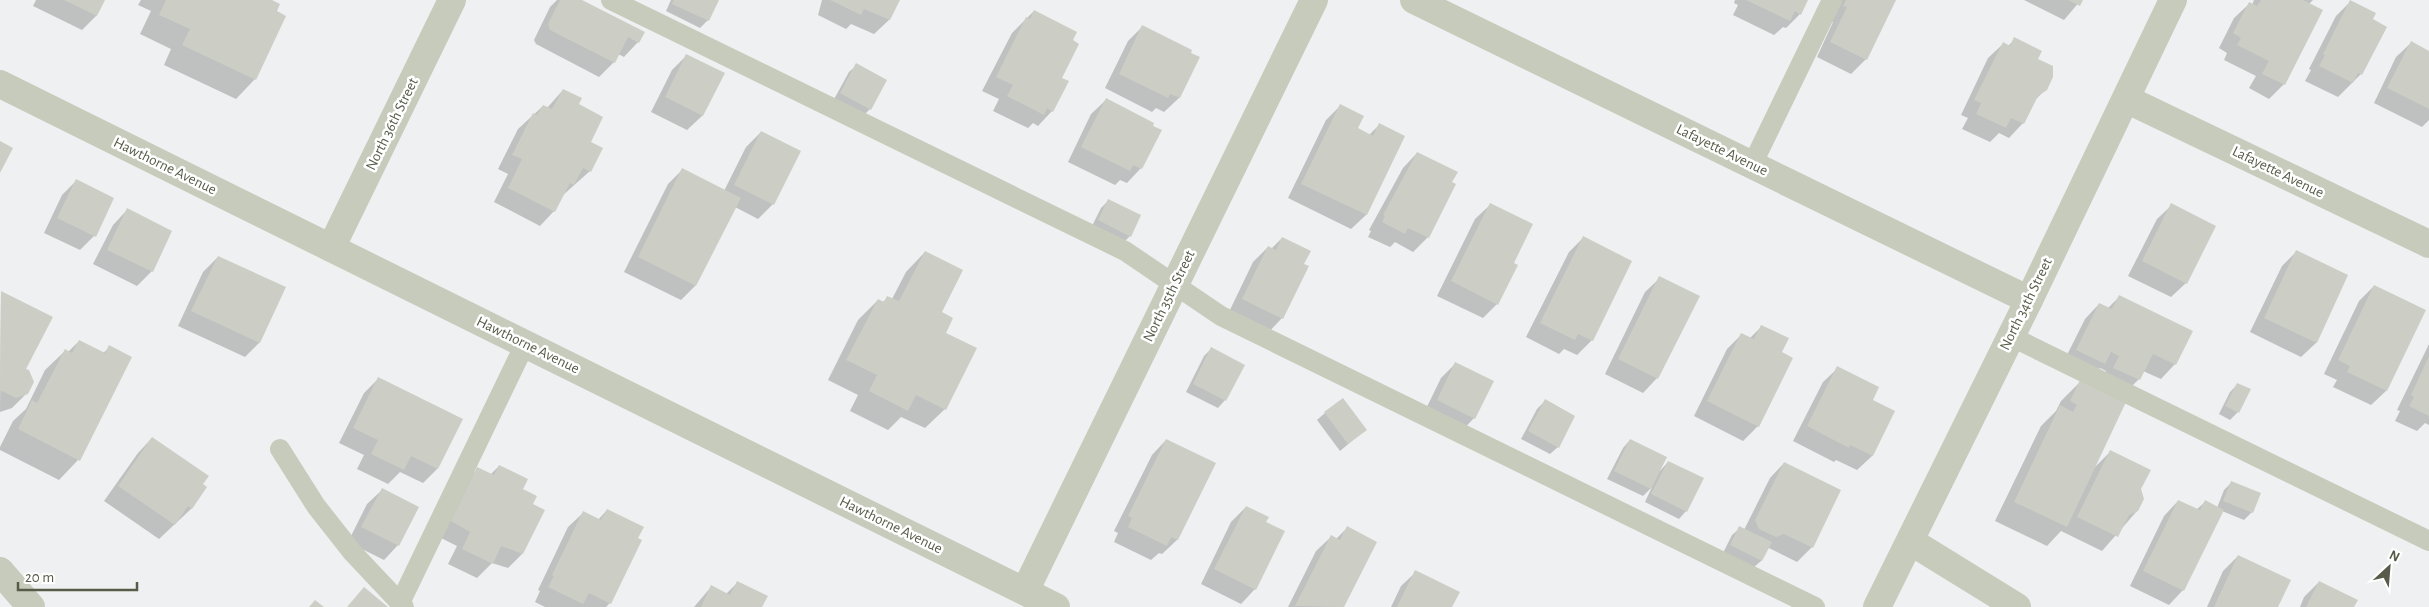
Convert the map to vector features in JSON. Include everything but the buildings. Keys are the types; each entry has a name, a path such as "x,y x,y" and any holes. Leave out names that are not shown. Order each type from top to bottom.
{"street":[{"name":"North 36th Street","path":"331,248 452,0"},
{"name":"North 35th Street","path":"1025,591 1314,0"},
{"name":"Lafayette Avenue","path":"1414,0 2029,300"},
{"name":"North 34th Street","path":"1877,607 2029,300 2173,0"},
{"name":"Hawthorne Avenue","path":"0,84 1056,607"},
{"name":"Lafayette Avenue","path":"2126,99 2429,244"},
{"path":"1910,541 2017,607"},
{"path":"0,571 31,607"}],"lane":[{"path":"611,0 1125,251 1222,316 1815,607"},
{"path":"1752,165 1832,0"},
{"path":"2010,336 2429,541"},
{"path":"280,449 316,506 353,553 402,605 525,344"}]}
